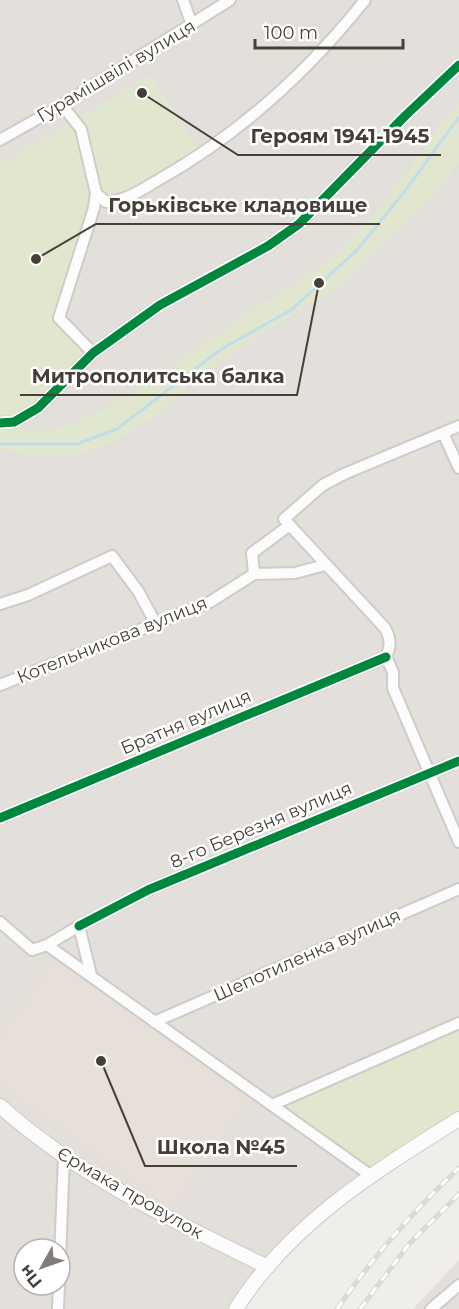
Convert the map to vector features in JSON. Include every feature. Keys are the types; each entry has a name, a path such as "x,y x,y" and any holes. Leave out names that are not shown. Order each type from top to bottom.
{"street":[{"path":"183,0 192,25"},
{"name":"Гурамішвілі вулиця","path":"0,140 62,105 230,0"},
{"path":"96,193 106,202 119,201 223,140 289,86 328,47 365,0"},
{"path":"0,423 14,422 38,408 93,353 160,304 268,246 299,224 405,116 459,65"},
{"path":"62,105 81,129 96,193 94,208 59,311 62,322 93,353"},
{"path":"459,426 385,455 323,485 284,519 385,628 390,638 390,648 386,657 393,672 393,688 459,842"},
{"path":"442,434 459,468"},
{"path":"290,525 252,553 254,574 295,573 325,565"},
{"path":"0,604 28,595 112,556 138,591 156,624"},
{"name":"Котельникова вулиця","path":"0,685 210,602 254,574"},
{"name":"Братня вулиця","path":"0,818 386,657"},
{"name":"8-го Березня вулиця","path":"47,945 148,890 459,760"},
{"name":"Шепотиленка вулиця","path":"154,1022 459,888"},
{"path":"0,922 15,932 27,948 32,950 47,945 91,975 370,1175"},
{"path":"79,926 91,975"},
{"path":"272,1105 459,1023"},
{"name":"Єрмака провулок","path":"0,1106 64,1156 130,1197 268,1268"},
{"path":"236,1309 268,1268 333,1202 370,1175 459,1119"},
{"path":"61,1237 64,1156"},
{"path":"431,1309 459,1285"}],"shaded area":[{"path":"0,0 459,0 459,1029 284,1106 370,1168 330,1197 297,1227 247,1282 229,1309 0,1309"},
{"path":"56,956 253,1097 172,1210 0,1087 0,1035"},
{"path":"459,1260 459,1309 413,1309"}],"green space":[{"path":"151,75 199,151 118,198 107,198 90,207 55,311 55,319 87,353 59,384 37,403 26,411 0,419 0,164"},
{"path":"459,103 459,162 432,198 334,290 244,345 190,384 159,413 116,441 76,456 36,456 0,450 0,429 59,428 109,406 318,268 339,251 372,216"},
{"path":"459,1029 459,1112 370,1168 284,1106"}],"waterway":[{"path":"0,444 77,444 117,429 220,350 291,310 356,251 405,191 459,117"}],"railway":[{"path":"337,1309 394,1235 459,1168"},
{"path":"360,1309 409,1244 459,1194"}],"cycle path":[{"path":"0,423 14,422 38,408 93,353 160,305 268,246 299,224 405,116 459,65"},
{"path":"0,818 386,657"},
{"path":"79,926 148,890 459,761"}],"place":[{"name":"Героям 1941-1945","path":"142,93"},
{"name":"Горьківське кладовище","path":"36,259"},
{"name":"Митрополитська балка","path":"319,283"},
{"name":"Школа №45","path":"101,1061"}]}
